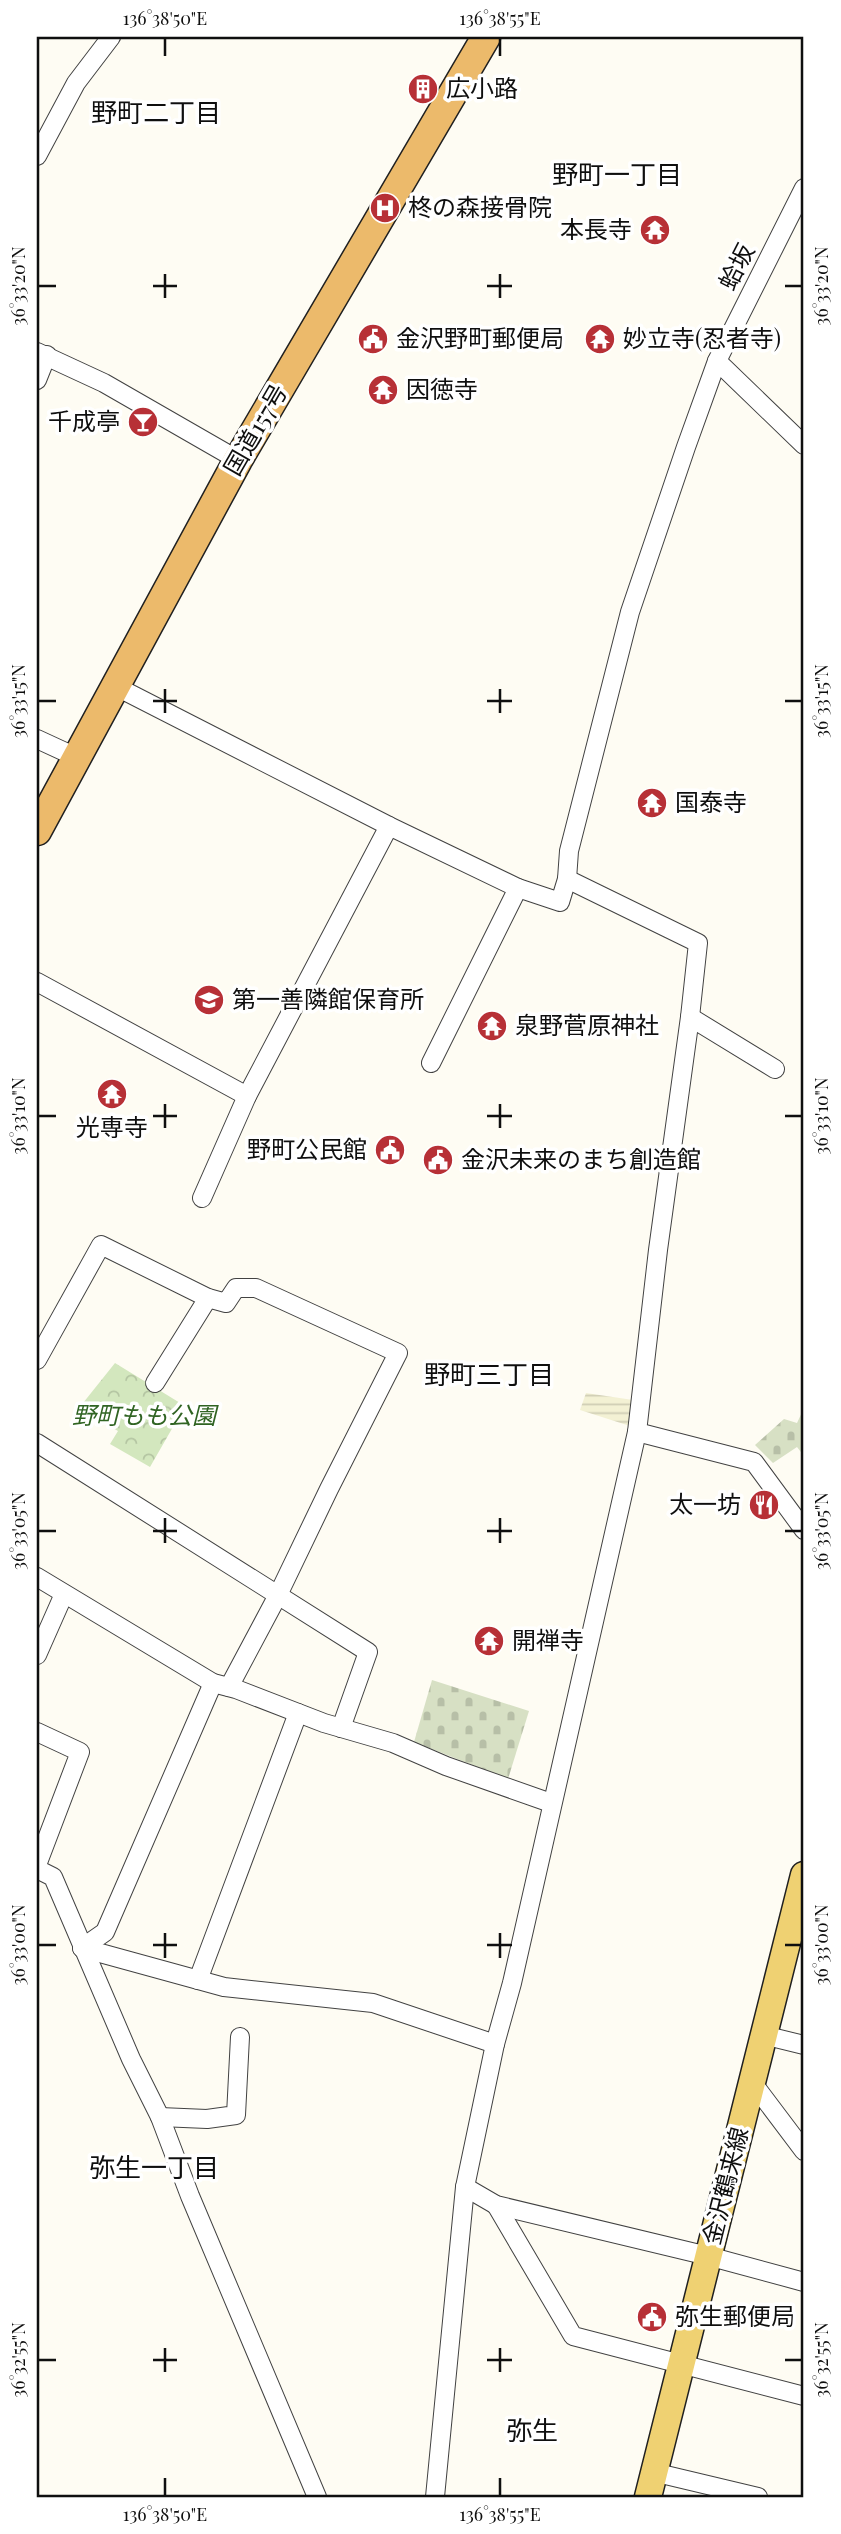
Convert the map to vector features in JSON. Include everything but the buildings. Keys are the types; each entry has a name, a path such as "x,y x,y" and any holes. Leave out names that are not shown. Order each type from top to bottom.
{"highway":[{"name":"国道157号","path":"37,831 238,460 486,37"}],"main road":[{"name":"金沢鶴来線","path":"648,2497 804,1875"}],"street":[{"path":"37,156 76,83 111,37"},
{"name":"蛤坂","path":"567,878 569,851 630,612 686,447 717,361 804,188"},
{"path":"37,380 42,354 104,383 238,460"},
{"path":"717,361 804,445"},
{"path":"115,686 389,826 518,888 560,902 567,878 698,943 637,1432 512,1983 495,2044 465,2187 435,2497"},
{"path":"37,739 76,757"},
{"path":"202,1198 247,1096 389,826"},
{"path":"431,1063 518,888"},
{"path":"37,982 247,1096"},
{"path":"690,1017 775,1069"},
{"path":"37,1360 101,1245 208,1298 226,1303 236,1288 256,1288 398,1353 328,1489 278,1595 221,1685 105,1932 82,1948"},
{"path":"155,1383 208,1298"},
{"path":"637,1432 754,1462 804,1530"},
{"path":"38,1446 368,1652 341,1728"},
{"path":"37,1577 221,1685 393,1744 551,1803"},
{"path":"37,1655 64,1594"},
{"path":"198,1980 298,1713"},
{"path":"37,1732 80,1752 37,1867 53,1877 131,2059 160,2117 317,2497"},
{"path":"82,1948 224,1987 373,2003 495,2044"},
{"path":"763,2035 804,2045"},
{"path":"160,2117 207,2119 236,2115 240,2037"},
{"path":"752,2082 804,2151"},
{"path":"465,2187 496,2204 804,2282"},
{"path":"496,2204 573,2336 804,2396"},
{"path":"653,2472 758,2497"}],"shaded area":[{"path":"586,1393 633,1400 630,1426 580,1410"}],"green space":[{"name":"野町もも公園","path":"115,1363 185,1406 150,1467 110,1444 118,1431 79,1408"},
{"path":"804,1408 804,1456 797,1447 773,1463 755,1445 784,1419 797,1423"},
{"path":"432,1680 529,1711 508,1779 414,1742"}],"place":[{"name":"広小路","path":"423,89"},
{"name":"柊の森接骨院","path":"385,208"},
{"name":"本長寺","path":"655,230"},
{"name":"金沢野町郵便局","path":"373,339"},
{"name":"妙立寺(忍者寺)","path":"600,339"},
{"name":"因徳寺","path":"383,390"},
{"name":"千成亭","path":"143,422"},
{"name":"国泰寺","path":"652,803"},
{"name":"第一善隣館保育所","path":"209,1000"},
{"name":"泉野菅原神社","path":"492,1026"},
{"name":"光専寺","path":"112,1094"},
{"name":"野町公民館","path":"390,1150"},
{"name":"金沢未来のまち創造館","path":"438,1160"},
{"name":"太一坊","path":"764,1505"},
{"name":"開禅寺","path":"489,1641"},
{"name":"弥生郵便局","path":"652,2317"}],"district":[{"name":"野町二丁目","path":"156,113"},
{"name":"野町一丁目","path":"617,175"},
{"name":"野町三丁目","path":"489,1375"},
{"name":"弥生一丁目","path":"154,2168"},
{"name":"弥生","path":"532,2431"}]}
